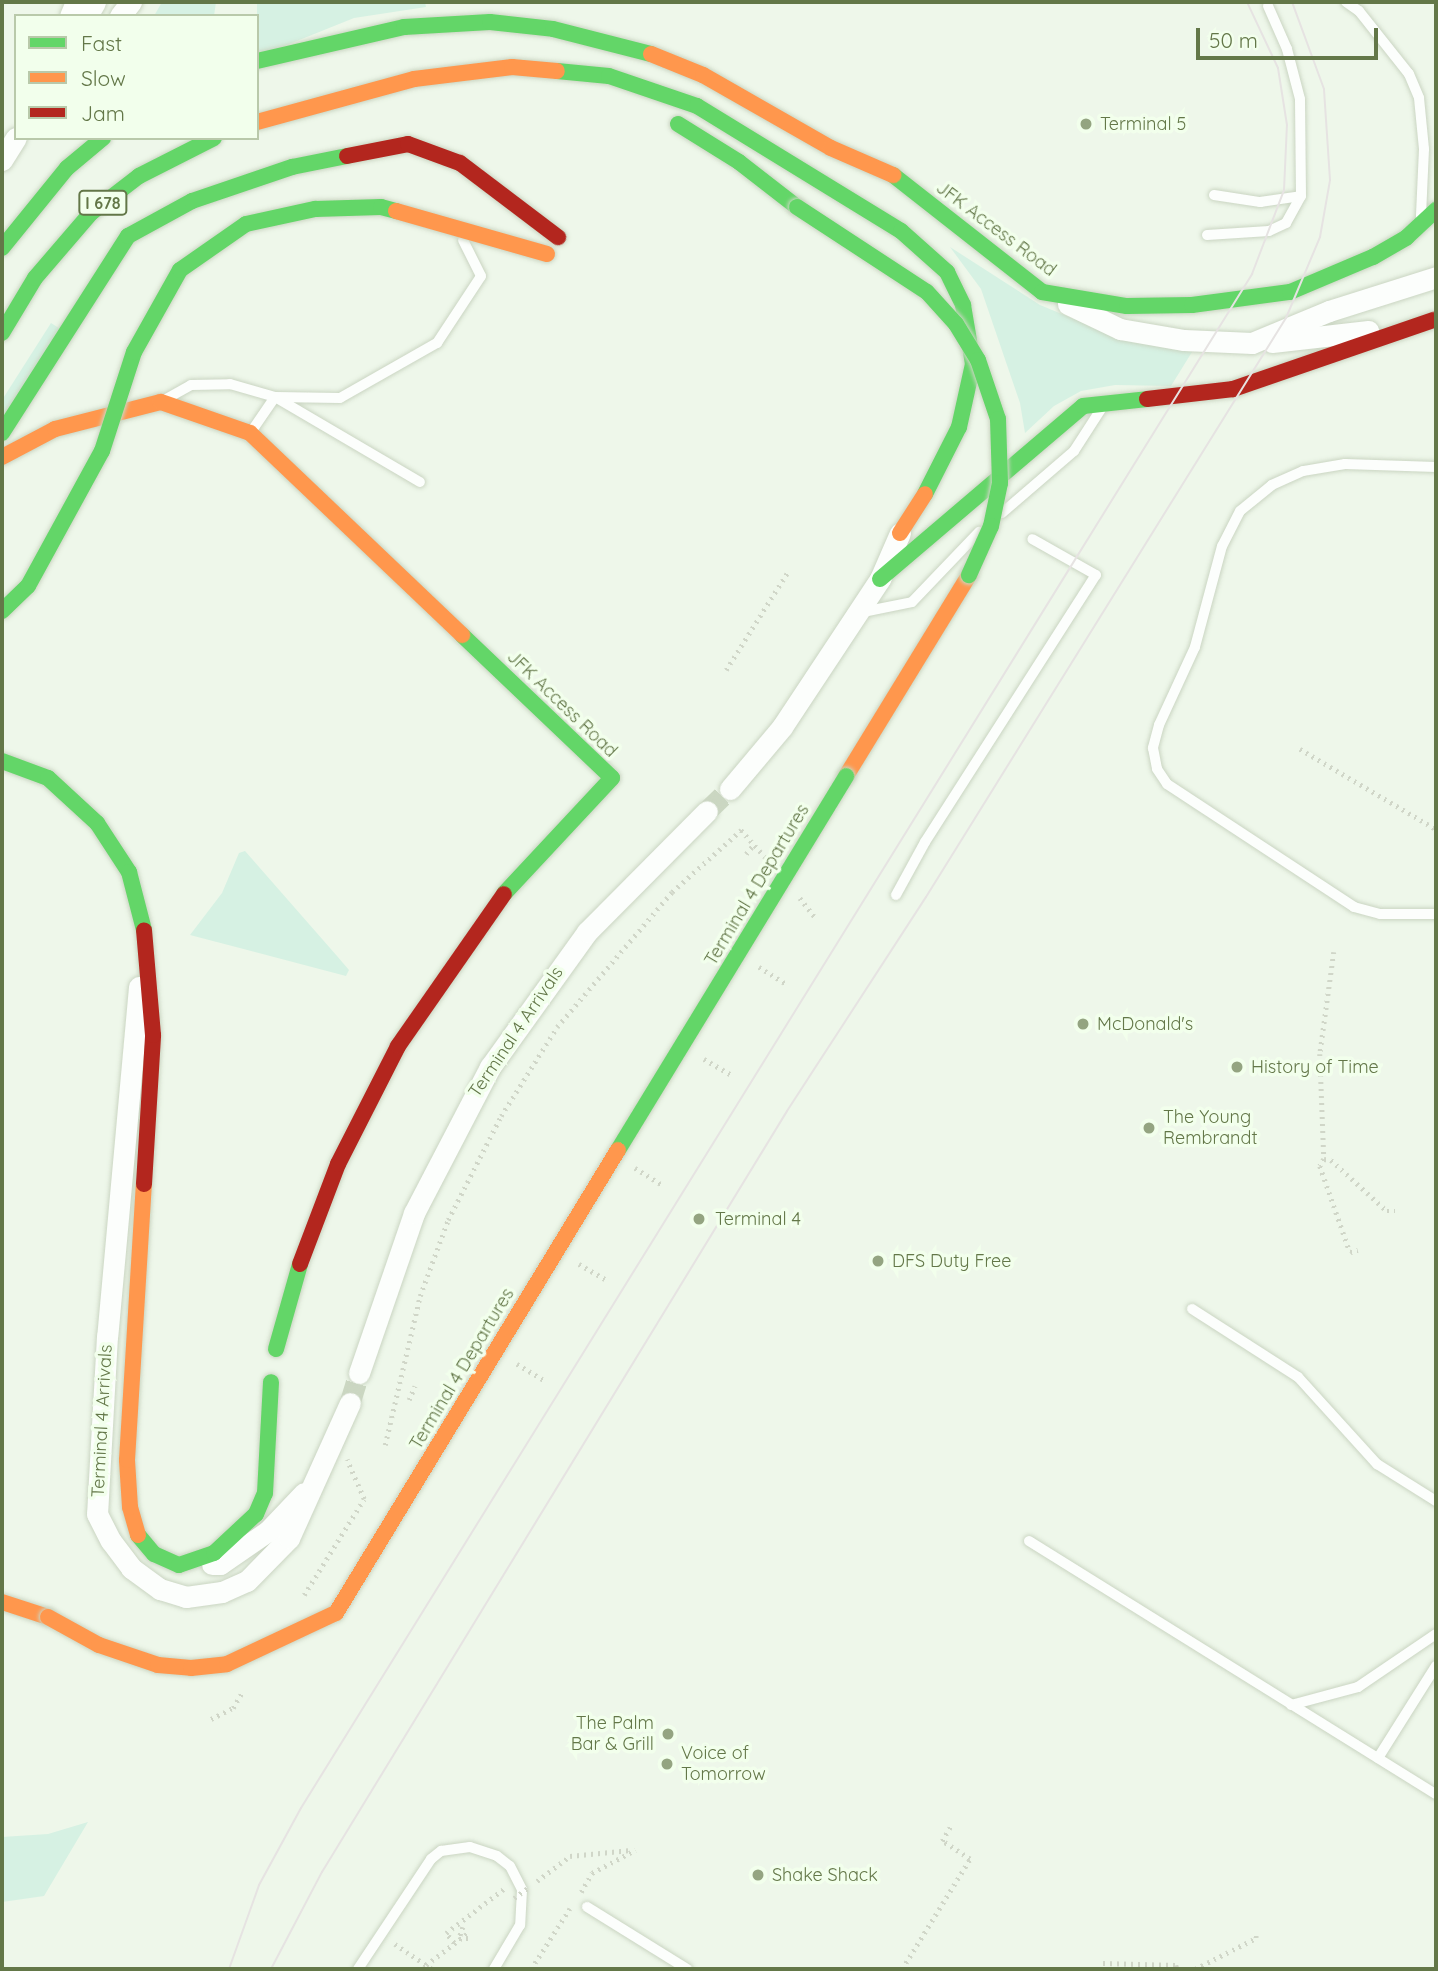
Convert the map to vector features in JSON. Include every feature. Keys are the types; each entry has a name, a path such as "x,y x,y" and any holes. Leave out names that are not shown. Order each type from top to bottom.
{"main road":[{"name":"JFK Access Road","path":"259,61 374,32 456,24 553,29 645,51 703,75 831,148 893,175 1042,292 1137,306 1259,299 1290,292 1352,266 1421,226 1436,210"},
{"path":"259,121 375,88 452,72 512,67 587,71 652,88 707,112 901,231 947,272 963,305 972,345 970,387 960,426 925,494 901,533"},
{"path":"375,88 466,81 580,91"},
{"name":"Terminal 4 Departures","path":"2,1602 48,1617 129,1656 158,1665 191,1668 227,1664 336,1613 950,609 991,526 1000,483 1000,442 987,379 968,342 928,292 797,207 739,162 660,115"},
{"path":"2,248 67,168 101,140"},
{"name":"I 678","path":"2,333 20,301 70,234 111,195 170,158 210,140"},
{"path":"2,433 128,236 192,201 292,167 408,144 460,163 558,237"},
{"path":"2,611 27,586 102,452 134,352 180,270 247,224 315,209 381,207 547,254"},
{"path":"880,579 1066,416 1083,406 1107,400 1182,398 1233,389 1434,320"},
{"name":"JFK Access Road","path":"161,402 250,433 612,778 495,904 405,1034 358,1121 322,1203 295,1275 276,1349"},
{"path":"2,457 55,429 161,402"},
{"path":"2,761 48,779 97,823 129,872 144,930 153,1035 127,1460 130,1507 137,1534 154,1554 179,1565 214,1553 256,1514 265,1493 271,1382"}],"street":[{"path":"2,160 15,140"},
{"path":"1252,343 1329,311 1436,277"},
{"path":"1042,292 1120,329 1184,340 1252,343 1322,339 1434,320"},
{"path":"730,789 782,727 880,579 901,533"},
{"name":"Terminal 4 Arrivals","path":"359,1373 414,1213 490,1067 587,932 708,811"},
{"name":"Terminal 4 Arrivals","path":"144,930 107,1336 97,1514 131,1568 160,1589 186,1597 222,1592 247,1581 289,1538 350,1403"},
{"path":"179,1565 220,1564 268,1531 317,1478"}],"lane":[{"path":"1346,2 1359,11 1409,74 1419,98 1424,149 1421,226"},
{"path":"1207,235 1269,231 1286,223 1301,195 1300,99 1287,49 1268,6"},
{"path":"1214,195 1260,202 1301,195"},
{"path":"275,397 340,398 437,343 481,276 458,230"},
{"path":"161,402 191,385 230,384 275,397 419,482"},
{"path":"250,433 275,397"},
{"path":"855,613 912,602 956,551 1074,452 1107,400"},
{"path":"1436,467 1345,464 1304,471 1272,485 1240,511 1222,546 1195,647 1159,725 1153,748 1157,769 1167,783 1354,907 1380,914 1436,914"},
{"path":"896,895 925,842 1096,575 1032,539"},
{"path":"1192,1310 1292,1373 1370,1457 1436,1501"},
{"path":"1029,1541 1436,1794"},
{"path":"1291,1705 1358,1687 1436,1634"},
{"path":"1378,1758 1436,1666"},
{"path":"358,1969 431,1859 442,1851 470,1847 498,1856 510,1866 522,1890 520,1925 494,1969"},
{"path":"587,1907 687,1969"}],"path":[{"path":"726,670 787,573"},
{"path":"1300,749 1436,830"},
{"path":"385,1445 419,1296 448,1220 501,1116 557,1027 615,955 672,892 741,830"},
{"path":"746,855 754,844"},
{"path":"1334,952 1320,1054 1324,1160 1320,1166 1350,1252 1357,1250"},
{"path":"778,979 788,985"},
{"path":"722,1069 733,1076"},
{"path":"1324,1160 1331,1160 1387,1211 1395,1211"},
{"path":"653,1180 664,1186"},
{"path":"594,1273 605,1279"},
{"path":"533,1373 544,1380"},
{"path":"410,1400 415,1386"},
{"path":"902,1969 970,1858 942,1841 952,1824"},
{"path":"471,1939 457,1941 446,1933 505,1888 514,1898 570,1856 635,1850"},
{"path":"457,1941 463,1927"},
{"path":"1195,1969 1256,1938 1255,1932"},
{"path":"426,1965 468,1933"},
{"path":"397,1945 432,1969"},
{"path":"531,1969 537,1960"},
{"path":"1103,1963 1176,1965 1177,1969"}],"green space":[{"path":"162,2 216,2 214,14 155,14"},
{"path":"257,2 425,2 426,7 354,18 259,56"},
{"path":"950,247 1040,305 1115,336 1192,352 1171,386 1115,385 1081,391 1054,406 1025,433 1020,403 981,289"},
{"path":"51,323 62,330 2,429 2,400"},
{"path":"245,851 349,970 346,976 190,935 222,893 239,853"},
{"path":"88,1822 44,1896 2,1902 2,1837 48,1834"}],"tunnel":[{"path":"707,811 730,789"},
{"path":"350,1403 359,1373"}],"tram line":[{"path":"229,1969 259,1885 301,1808 1252,274 1284,190 1287,125 1278,68 1247,2"},
{"path":"271,1969 322,1872 787,1111 926,897 1286,318 1320,237 1330,180 1324,89 1292,2"}],"traffic: fast":[{"path":"259,61 404,27 490,22 553,29 651,54"},
{"path":"557,71 609,76 697,106 901,231 947,272 963,305 973,364 959,427 925,494"},
{"path":"678,124 739,162 797,207"},
{"path":"2,248 67,168 101,140"},
{"path":"2,333 35,278 91,213 139,176 210,140"},
{"path":"2,433 128,236 192,201 292,167 347,156"},
{"path":"893,175 1042,292 1127,306 1192,305 1290,292 1373,257 1407,237 1436,210"},
{"path":"2,611 28,586 102,451 134,352 180,270 246,224 315,209 381,207 396,211"},
{"path":"797,207 927,292 956,324 978,360 998,419 1000,483 991,526 969,575"},
{"path":"880,579 1083,406 1147,399"},
{"path":"462,635 612,778 504,894"},
{"path":"2,761 48,778 97,823 129,872 144,930"},
{"path":"618,1150 846,776"},
{"path":"276,1349 300,1264"},
{"path":"138,1535 154,1554 179,1565 214,1553 256,1514 265,1493 271,1382"}],"traffic: slow":[{"path":"651,54 703,75 831,148 893,175"},
{"path":"259,121 414,79 512,67 557,71"},
{"path":"396,211 547,254"},
{"path":"2,457 55,429 161,402 250,433 462,635"},
{"path":"900,533 925,494"},
{"path":"846,776 969,575"},
{"path":"336,1613 618,1150"},
{"path":"138,1535 130,1507 127,1460 144,1184"},
{"path":"2,1602 48,1617"},
{"path":"48,1617 99,1645 158,1665 191,1668 227,1664 336,1613"}],"traffic: jam":[{"path":"347,156 408,144 460,163 558,237"},
{"path":"1147,399 1233,389 1433,320"},
{"path":"300,1264 338,1164 398,1046 504,894"},
{"path":"144,930 153,1035 144,1184"}],"place":[{"name":"Terminal 5","path":"1086,124"},
{"name":"McDonald's","path":"1083,1024"},
{"name":"History of Time","path":"1237,1067"},
{"name":"The Young Rembrandt","path":"1149,1128"},
{"name":"Terminal 4","path":"699,1219"},
{"name":"DFS Duty Free","path":"878,1261"},
{"name":"The Palm Bar & Grill","path":"668,1734"},
{"name":"Voice of Tomorrow","path":"667,1764"},
{"name":"Shake Shack","path":"758,1875"}]}
